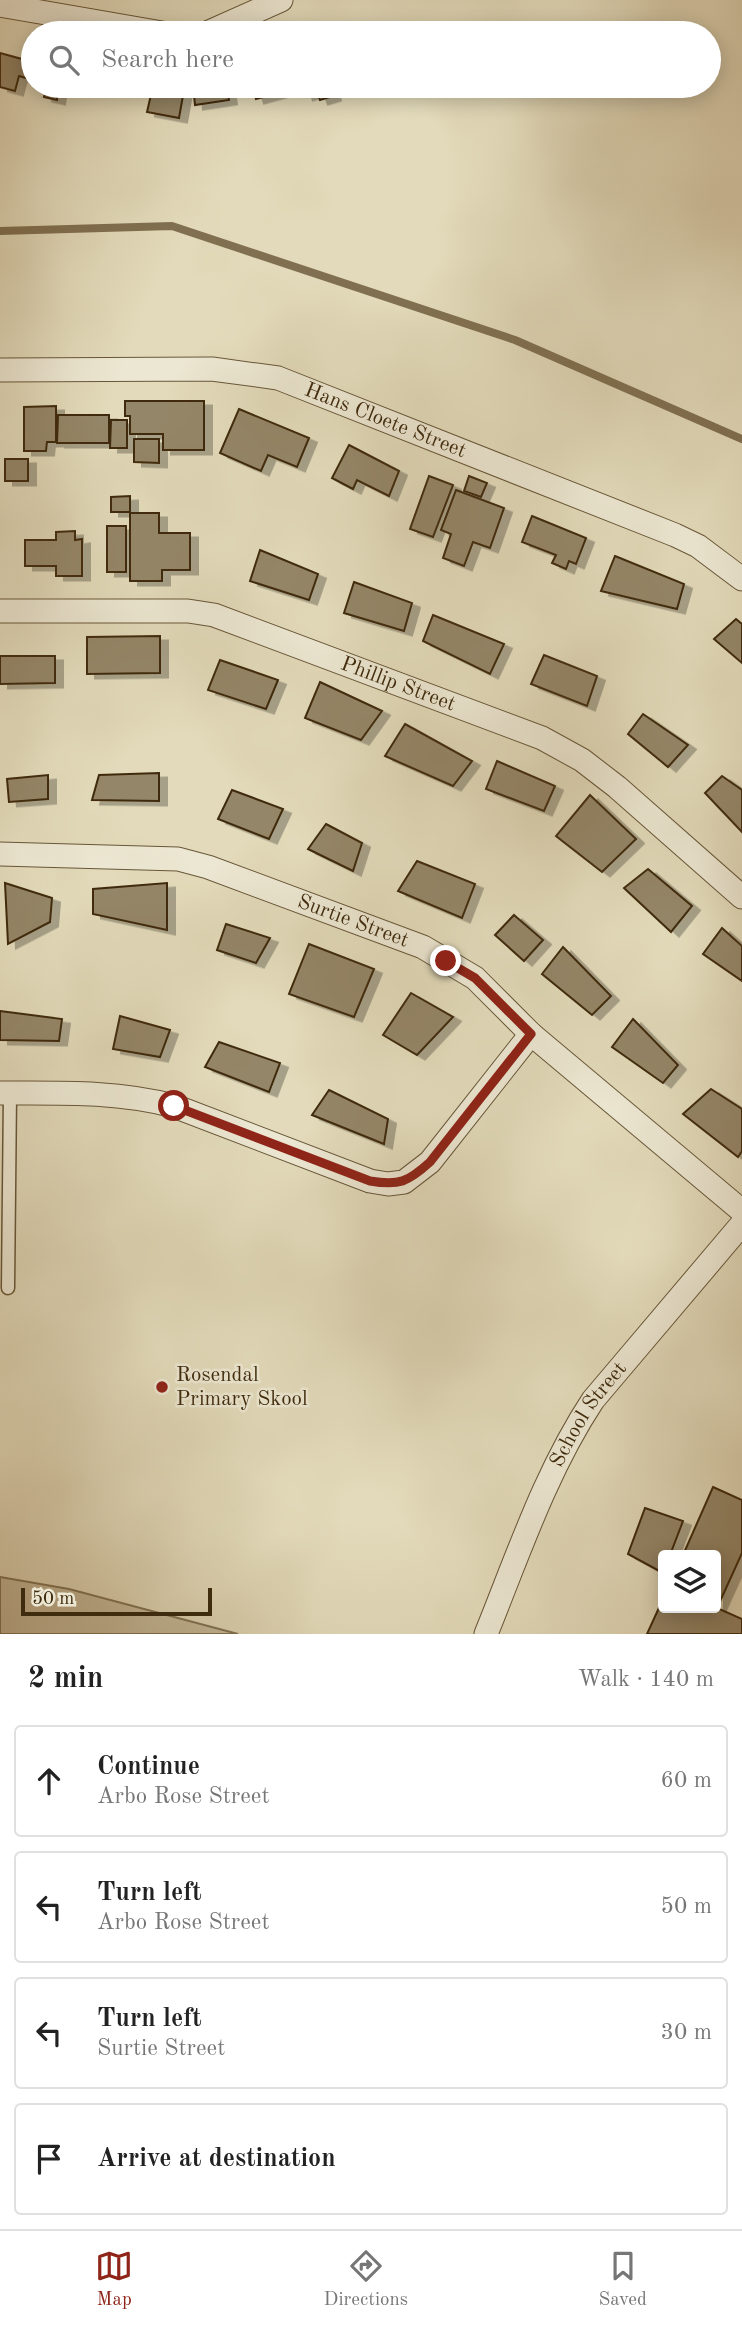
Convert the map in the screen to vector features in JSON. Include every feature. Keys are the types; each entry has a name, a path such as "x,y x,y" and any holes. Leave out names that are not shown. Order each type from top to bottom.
{"street":[{"path":"234,21 281,0"},
{"path":"0,5 93,21"},
{"name":"Hans Cloete Street","path":"0,370 212,369 286,380 698,545 742,579"},
{"name":"Phillip Street","path":"0,611 188,611 214,615 541,738 583,760 742,897"},
{"name":"Surtie Street","path":"0,854 178,859 208,867 423,947 475,978 531,1034 742,1211"},
{"path":"5,1093 141,1097 174,1106 370,1181 388,1184 404,1182 416,1176 430,1162 531,1034"},
{"name":"School Street","path":"486,1634 550,1479 576,1425 593,1400 742,1224"}],"lane":[{"path":"5,1093 8,1288"}],"shaded area":[{"path":"0,1577 69,1589 238,1634 0,1634"}],"building":[{"path":"0,53 21,59 21,77 15,91 0,87"},
{"path":"150,98 183,98 179,118 147,112"},
{"path":"194,98 229,98 229,100 195,105"},
{"path":"125,401 204,401 204,450 163,450 163,434 130,434 130,416 125,416"},
{"path":"56,406 56,442 47,442 46,451 24,451 24,407"},
{"path":"239,409 309,438 297,467 268,455 261,471 220,453"},
{"path":"58,415 109,415 109,443 57,443"},
{"path":"111,420 127,420 127,448 110,448"},
{"path":"134,439 159,439 159,463 134,462"},
{"path":"349,445 399,471 389,496 357,480 353,489 332,478"},
{"path":"5,459 28,459 28,481 5,481"},
{"path":"429,476 453,485 433,537 410,529"},
{"path":"469,476 487,483 481,497 464,491"},
{"path":"456,490 504,508 490,548 473,542 464,566 443,558 451,534 441,530"},
{"path":"130,496 130,512 111,512 111,497"},
{"path":"130,513 159,513 159,533 190,533 190,570 162,570 162,581 130,581"},
{"path":"532,516 586,538 576,564 569,561 566,569 552,563 556,555 522,542"},
{"path":"107,526 126,526 126,572 107,572"},
{"path":"75,531 75,540 82,539 82,576 56,576 56,566 25,566 25,540 56,540 56,532"},
{"path":"260,550 318,574 309,600 250,581"},
{"path":"615,556 684,584 677,609 601,591"},
{"path":"354,582 412,603 404,631 344,613"},
{"path":"433,615 504,644 490,674 423,641"},
{"path":"736,619 742,624 742,663 714,639"},
{"path":"160,636 160,673 87,674 87,637"},
{"path":"544,655 597,676 587,706 531,684"},
{"path":"0,656 55,656 55,683 0,684"},
{"path":"220,660 278,680 266,709 208,690"},
{"path":"320,682 382,711 361,740 305,718"},
{"path":"643,714 688,745 668,767 628,734"},
{"path":"405,724 472,761 453,786 385,756"},
{"path":"497,761 555,786 544,811 486,789"},
{"path":"159,773 159,801 92,800 99,775"},
{"path":"48,775 48,799 9,802 7,779"},
{"path":"722,776 742,790 742,832 705,793"},
{"path":"232,790 283,809 269,839 218,819"},
{"path":"590,795 636,839 602,872 556,836"},
{"path":"326,824 362,843 353,871 308,849"},
{"path":"417,861 475,884 462,918 398,891"},
{"path":"648,869 692,906 671,932 624,888"},
{"path":"5,883 52,898 50,922 8,944"},
{"path":"167,883 167,930 93,914 93,889"},
{"path":"514,915 543,940 524,961 495,935"},
{"path":"226,924 270,938 256,963 217,950"},
{"path":"722,928 742,946 742,981 703,954"},
{"path":"309,944 374,969 354,1017 289,994"},
{"path":"563,947 611,996 592,1015 542,974"},
{"path":"411,993 453,1017 417,1055 383,1035"},
{"path":"0,1011 62,1019 59,1041 0,1040"},
{"path":"120,1016 170,1030 160,1057 113,1049"},
{"path":"633,1019 678,1065 663,1083 612,1047"},
{"path":"219,1042 280,1063 269,1092 205,1067"},
{"path":"711,1089 742,1109 742,1151 738,1157 683,1114"},
{"path":"329,1090 388,1119 384,1144 312,1115"},
{"path":"713,1487 742,1500 742,1553 721,1599 721,1550 685,1550"},
{"path":"645,1508 683,1521 672,1550 658,1550 658,1570 628,1554"},
{"path":"658,1610 658,1613 721,1613 721,1610 742,1619 742,1634 647,1634"}],"waterway":[{"path":"0,231 172,226 515,340 742,439"}],"place":[{"name":"Rosendal Primary Skool","path":"162,1387"}],"route":[{"path":"174,1106 370,1181 388,1184 404,1182 416,1176 531,1034 475,978 446,961"}]}
